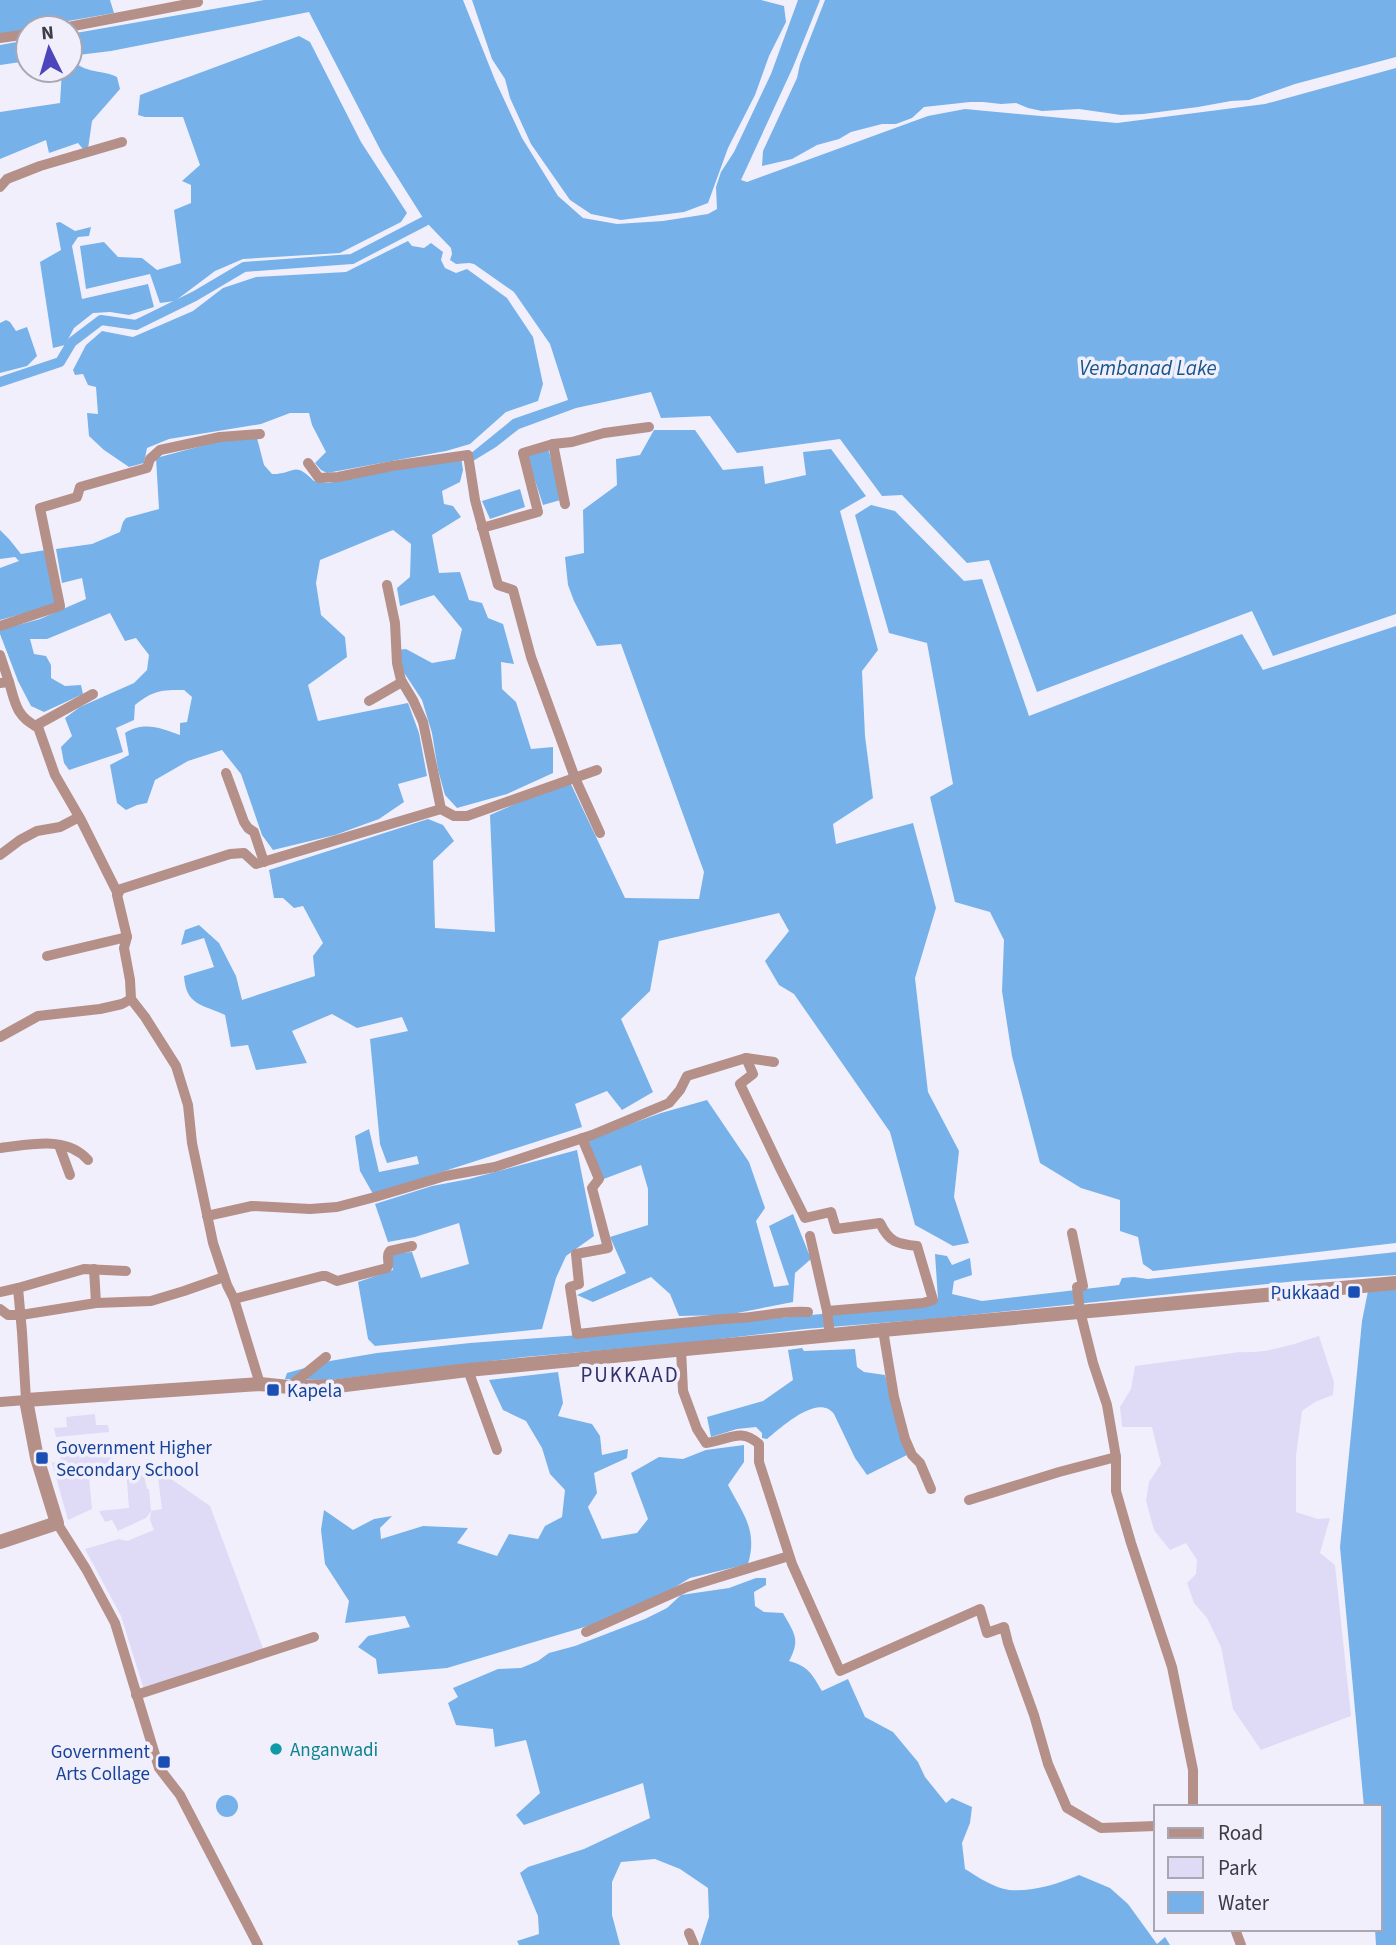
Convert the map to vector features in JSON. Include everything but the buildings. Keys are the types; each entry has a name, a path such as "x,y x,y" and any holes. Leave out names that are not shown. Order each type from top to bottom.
{"street":[{"path":"84,24 193,2"},
{"path":"0,187 7,179 40,166 122,142"},
{"path":"482,528 538,512 523,453 604,433 649,427"},
{"path":"0,626 60,606 40,508 76,497 80,487 148,468 150,459 160,450 220,438 260,434"},
{"path":"553,444 565,504"},
{"path":"308,463 319,478 468,455 475,500 498,585 513,590 531,657 575,778 600,833"},
{"path":"387,585 396,623 397,663 402,681 423,722 441,809"},
{"path":"0,655 4,682 18,712 27,722 37,727 55,775 118,894 127,937 124,948 131,999 176,1066 188,1105 192,1143 213,1243 234,1299 260,1384"},
{"path":"369,701 402,681"},
{"path":"35,726 93,694"},
{"path":"118,894 121,889 230,854 244,853 256,864 441,809 454,816 467,816 597,770"},
{"path":"226,773 244,822 254,832 264,862"},
{"path":"0,855 37,831 60,827 79,817"},
{"path":"47,956 127,937"},
{"path":"0,1037 38,1016 100,1009 131,999"},
{"path":"207,1216 252,1206 310,1209 337,1207 445,1176 495,1167 582,1138 668,1103 680,1090 687,1076 746,1058 774,1062"},
{"path":"746,1058 753,1074 740,1084 805,1218 831,1212 836,1229 880,1223 886,1235 899,1244 917,1246 933,1300 827,1311"},
{"path":"582,1138 599,1179 592,1188 608,1248 576,1254 579,1284 570,1287 577,1334 794,1311 808,1312"},
{"path":"0,1148 52,1142 82,1153 88,1160"},
{"path":"59,1145 70,1175"},
{"path":"1072,1233 1083,1286 1077,1287 1080,1311 1107,1405 1116,1457 1116,1491 1172,1667 1193,1770 1193,1805"},
{"path":"810,1237 830,1335"},
{"path":"234,1299 322,1276 337,1281 387,1268 390,1251 412,1246"},
{"path":"0,1292 84,1269 126,1271"},
{"path":"94,1269 96,1303"},
{"path":"0,1309 8,1315 21,1315 96,1303 151,1301 224,1277"},
{"path":"0,1402 260,1384 289,1387 337,1386 681,1349 1396,1283"},
{"path":"18,1288 26,1400 37,1458 57,1523 115,1623 159,1768 180,1795 257,1945"},
{"path":"883,1330 894,1397 905,1439 912,1455 920,1463 931,1489"},
{"path":"681,1349 683,1391 697,1429 706,1444 742,1434 759,1444 759,1462 789,1556 841,1671 980,1609 987,1633 1004,1627 1048,1764 1067,1808 1101,1828 1154,1826"},
{"path":"289,1387 326,1357"},
{"path":"468,1370 497,1450"},
{"path":"969,1500 1116,1457"},
{"path":"0,1542 57,1523"},
{"path":"586,1632 687,1587 789,1556"},
{"path":"136,1695 314,1637"},
{"path":"689,1933 694,1945"}],"green space":[{"path":"1319,1336 1334,1382 1333,1395 1302,1411 1296,1456 1296,1512 1318,1519 1330,1518 1320,1553 1335,1565 1351,1716 1261,1750 1233,1709 1221,1647 1207,1618 1194,1603 1187,1583 1196,1574 1197,1560 1186,1543 1170,1550 1154,1530 1146,1501 1149,1482 1161,1464 1152,1427 1122,1427 1120,1407 1131,1389 1135,1366 1270,1350"},
{"path":"95,1414 96,1425 108,1425 109,1432 56,1437 54,1428 67,1427 66,1417"},
{"path":"110,1445 112,1464 88,1466 92,1509 68,1520 52,1463 61,1461 59,1450"},
{"path":"142,1466 149,1489 151,1511 146,1518 118,1531 112,1520 105,1522 99,1511 129,1508 126,1468"},
{"path":"157,1469 210,1506 264,1651 145,1693 121,1616 85,1549 119,1539 127,1541 154,1530 150,1520 151,1511 162,1509"}],"water":[{"path":"0,0 110,0 114,13 84,18 84,14 14,14 14,32 0,35"},
{"name":"Vembanad Lake","path":"264,0 463,0 522,138 558,196 583,218 617,224 663,221 708,214 717,209 716,187 721,172 734,152 771,74 798,0 820,0 793,67 741,180 747,182 928,116 965,109 1117,123 1265,104 1396,68 1396,614 1273,656 1252,611 1037,692 989,560 967,563 902,495 882,496 840,439 737,453 710,416 661,418 651,392 576,408 519,429 473,461 470,454 513,419 568,400 550,344 514,292 474,264 456,264 450,260 451,248 425,221 382,153 309,12 84,54 84,32"},
{"path":"472,0 761,0 784,6 786,22 769,56 755,95 728,148 708,203 684,212 621,220 591,214 570,200 531,144 510,98 505,79 492,59"},
{"path":"825,0 1396,0 1396,57 1295,84 1249,100 1143,114 1121,115 1079,109 1042,111 1016,103 970,102 924,107 912,118 896,124 882,124 851,132 839,139 817,145 792,159 762,166 763,151 797,78"},
{"path":"299,36 310,42 361,142 407,213 401,222 340,253 243,259 215,271 175,301 160,303 150,274 86,289 80,246 104,242 118,257 142,258 157,270 181,263 174,210 191,203 191,185 182,181 200,165 183,117 138,115 140,95"},
{"path":"14,42 14,63 0,65 0,45"},
{"path":"84,67 117,77 120,89 92,121 88,149 83,149 78,143 49,153 46,140 0,159 0,112 60,103 61,84 84,84"},
{"path":"60,222 75,231 91,227 89,236 78,237 72,246 82,299 148,284 154,307 129,315 93,313 74,328 65,345 53,348 40,262 61,250 56,223"},
{"path":"408,241 412,246 424,248 431,243 443,252 441,260 445,268 456,273 467,269 507,298 533,337 543,384 538,401 506,412 470,444 327,473 315,463 326,452 309,413 290,413 261,424 169,439 147,448 144,463 129,467 89,436 87,413 98,414 96,387 88,385 83,374 75,375 73,370 86,345 102,331 133,337 193,311 223,288 256,277 346,272"},
{"path":"6,320 16,331 27,327 37,356 27,366 0,373 0,323"},
{"path":"654,430 695,430 723,470 763,466 765,484 806,475 803,452 831,449 866,496 840,511 878,650 862,671 865,736 873,798 833,824 836,844 913,823 936,908 915,978 928,1092 959,1151 954,1197 969,1243 953,1246 915,1225 890,1132 794,994 779,985 765,961 789,931 779,913 659,941 650,991 621,1019 653,1092 622,1110 607,1091 575,1104 582,1127 373,1194 360,1171 355,1136 369,1129 379,1172 419,1164 417,1156 387,1163 380,1144 370,1039 408,1031 402,1017 357,1028 332,1014 292,1031 307,1063 256,1070 248,1045 231,1047 225,1015 196,1002 185,986 184,976 214,967 204,938 181,945 185,930 199,925 219,943 236,976 242,1000 315,976 313,956 323,943 303,906 294,908 283,898 274,898 269,870 428,819 443,825 454,841 433,861 435,928 495,932 490,815 569,780 625,898 699,899 704,872 621,644 597,646 568,585 565,557 584,553 583,510 617,485 616,459 640,455"},
{"path":"257,438 264,465 272,474 298,470 314,481 328,483 461,457 463,470 460,482 442,491 444,504 453,506 461,517 432,535 439,573 460,572 469,600 482,603 488,618 503,624 514,664 501,662 502,689 516,702 531,749 553,747 553,773 507,794 457,808 445,795 422,700 401,668 397,650 406,649 432,663 455,659 462,629 434,595 400,606 397,588 410,577 411,544 393,530 320,560 316,583 321,615 345,637 347,657 308,685 318,721 408,703 419,733 427,776 398,784 404,802 379,819 335,835 273,850 262,835 241,774 222,750 188,761 155,780 147,803 126,810 117,803 110,765 129,755 125,733 146,727 180,735 180,723 187,722 192,697 184,690 169,690 147,696 135,705 134,720 116,728 123,752 69,770 64,763 61,747 72,736 65,718 80,707 134,683 147,670 149,655 136,638 125,641 110,613 47,639 30,639 34,654 46,656 51,665 51,678 65,686 81,685 83,694 44,712 31,706 18,681 0,630 40,619 86,599 82,578 62,583 56,549 92,544 120,532 126,518 159,509 156,458 220,441"},
{"path":"548,449 564,499 543,505 527,456"},
{"path":"520,489 525,507 490,519 482,501"},
{"path":"871,505 895,511 964,581 982,579 1029,716 1242,634 1263,670 1396,626 1396,1243 1153,1271 1143,1264 1138,1237 1120,1231 1120,1200 1081,1188 1040,1163 1012,1056 1002,991 1004,940 990,912 955,902 930,797 953,784 927,643 889,633 855,515"},
{"path":"0,530 21,554 46,550 57,604 0,620 0,568 19,561 15,557 0,559"},
{"path":"707,1100 749,1162 765,1208 756,1221 774,1287 789,1285 769,1226 793,1214 811,1259 795,1273 793,1302 727,1315 679,1316 670,1294 651,1277 593,1302 577,1295 626,1273 610,1237 648,1225 648,1189 641,1165 601,1180 586,1140"},
{"path":"577,1150 594,1236 566,1256 556,1278 542,1329 375,1346 368,1339 358,1282 393,1270 389,1254 412,1252 421,1278 469,1264 459,1223 415,1237 388,1242 375,1204 432,1186 469,1179"},
{"path":"1396,1252 1396,1275 1297,1281 931,1319 805,1329 686,1343 524,1357 330,1380 285,1379 287,1373 330,1361 377,1353 930,1304 938,1299 935,1254 947,1256 952,1265 970,1258 972,1275 954,1281 952,1294 982,1301 1119,1285 1122,1278 1148,1279"},
{"path":"1396,1287 1396,1945 1376,1945 1375,1931 1382,1931 1382,1805 1364,1805 1340,1547 1362,1321 1368,1291"},
{"path":"802,1348 804,1351 855,1349 857,1367 864,1372 885,1375 907,1455 867,1475 855,1458 834,1414 819,1407 800,1414 767,1439 762,1438 762,1433 756,1427 737,1429 711,1437 707,1417 763,1401 793,1380 788,1350"},
{"path":"558,1372 563,1403 558,1416 592,1424 600,1436 602,1455 628,1449 627,1458 594,1473 597,1493 588,1507 602,1539 637,1533 648,1519 631,1473 659,1457 683,1459 706,1450 744,1445 744,1462 728,1485 744,1514 750,1532 751,1552 748,1564 690,1578 664,1594 608,1620 447,1668 378,1674 376,1659 358,1647 368,1636 410,1627 405,1616 345,1623 349,1601 325,1564 321,1530 324,1510 353,1530 374,1519 392,1516 380,1528 381,1539 423,1526 468,1528 457,1543 497,1556 509,1534 538,1539 545,1526 562,1517 565,1490 550,1474 542,1448 526,1421 503,1410 489,1380"},
{"path":"756,1578 766,1578 766,1585 754,1592 755,1606 764,1612 783,1613 795,1636 795,1647 789,1661 801,1665 809,1672 822,1691 848,1679 865,1717 893,1732 946,1803 952,1798 972,1807 970,1823 962,1843 965,1869 992,1885 1009,1890 1045,1887 1079,1875 1110,1888 1128,1904 1157,1944 1165,1937 1170,1945 700,1945 709,1917 708,1888 680,1869 655,1859 621,1862 612,1882 612,1915 620,1945 519,1945 517,1941 539,1934 538,1916 520,1873 528,1867 584,1849 650,1818 643,1783 524,1825 516,1815 540,1793 526,1740 495,1747 493,1729 456,1725 448,1703 458,1697 453,1688 498,1669 521,1668 549,1653 645,1619 667,1608 681,1595 729,1588"},
{"path":"227,1795 235,1798 238,1806 235,1814 227,1817 219,1814 216,1806 219,1798"}],"waterway":[{"path":"0,382 60,362 72,342 101,320 136,325 195,296 244,267 352,259 425,221"}],"place":[{"name":"Pukkaad","path":"1354,1292"},
{"name":"Kapela","path":"273,1390"},
{"name":"Government Higher Secondary School","path":"42,1458"},
{"name":"Anganwadi","path":"276,1749"},
{"name":"Government Arts Collage","path":"164,1762"}],"district":[{"name":"PUKKAAD","path":"630,1375"}]}
